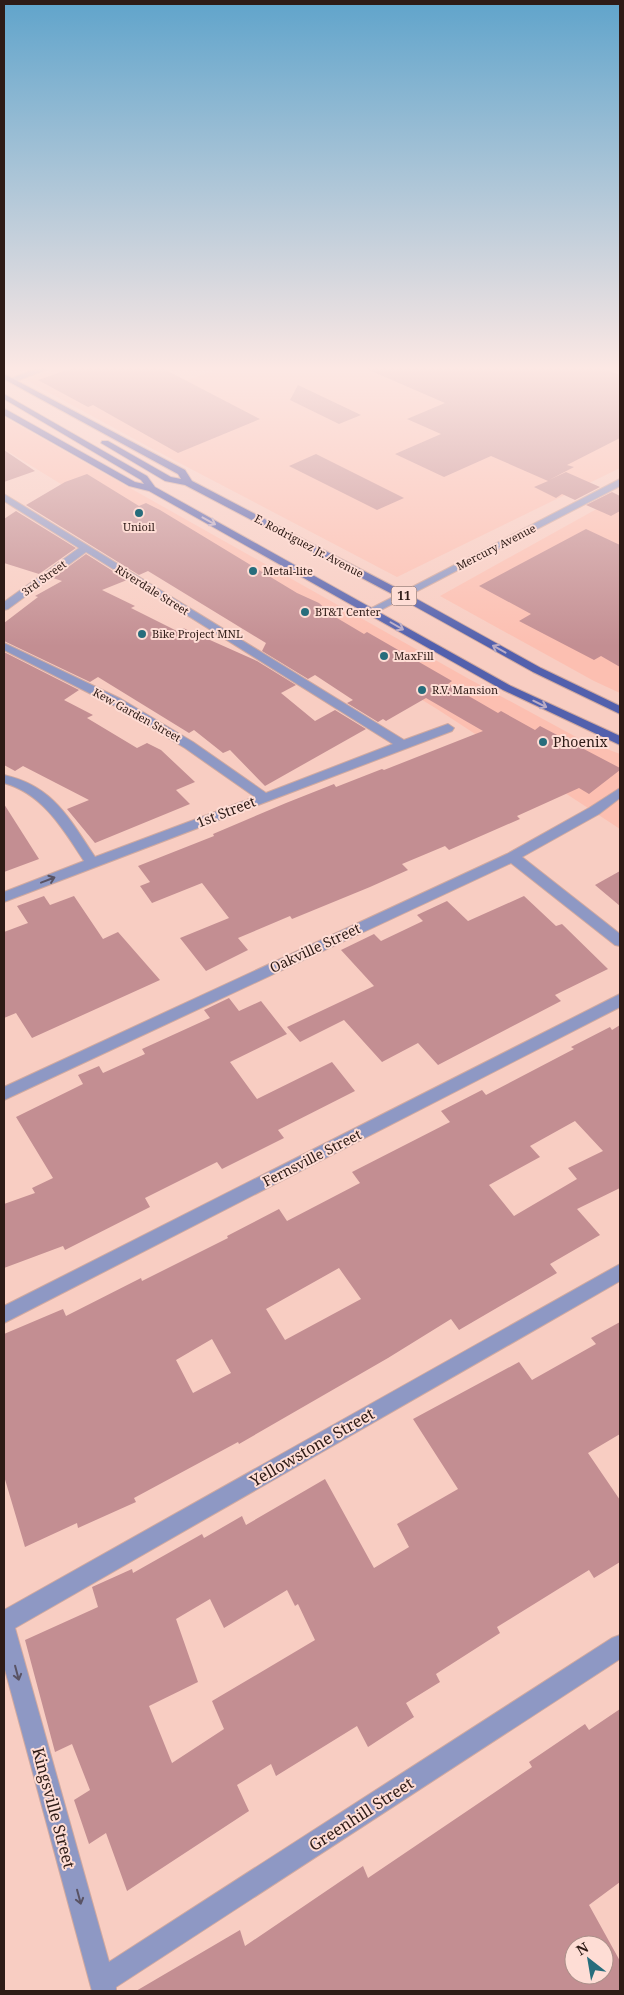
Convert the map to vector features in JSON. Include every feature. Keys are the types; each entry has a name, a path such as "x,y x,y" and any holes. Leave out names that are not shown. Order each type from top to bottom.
{"main road":[{"name":"E. Rodriguez Jr. Avenue","path":"90,460 132,484 152,489 507,688 620,741"},
{"name":"11","path":"113,460 144,478 152,489"},
{"name":"11","path":"135,460 168,479 188,483"},
{"name":"E. Rodriguez Jr. Avenue","path":"159,460 182,472 188,483 402,595 537,670 620,710"}],"street":[{"name":"Mercury Avenue","path":"371,611 620,482"},
{"name":"Riverdale Street","path":"6,502 403,745"},
{"name":"3rd Street","path":"4,607 84,548"},
{"name":"Kew Garden Street","path":"4,646 117,702 189,745 264,797"},
{"name":"1st Street","path":"4,897 448,728"},
{"path":"4,779 26,786 46,800 62,818 92,863"},
{"name":"Oakville Street","path":"4,1094 512,857 594,811 620,792"},
{"path":"512,857 620,941"},
{"name":"Fernsville Street","path":"4,1315 620,1000"},
{"name":"Yellowstone Street","path":"4,1624 620,1272"},
{"name":"Kingsville Street","path":"4,1624 103,1986"},
{"name":"Greenhill Street","path":"103,1986 620,1646"}],"shaded area":[{"path":"22,460 80,460 469,679 578,738 620,754 620,829 437,709 309,631 204,572"},
{"path":"174,460 620,460 620,468 397,577"},
{"path":"620,496 620,693 594,681 440,596"}],"building":[{"path":"4,460 19,460 35,471 4,482"},
{"path":"302,460 328,460 404,498 377,510 289,466"},
{"path":"408,460 482,460 444,477"},
{"path":"500,460 577,460 567,465 574,467 549,480 566,472 600,487 575,500 562,494 556,498 534,487 548,481"},
{"path":"87,474 139,506 146,503 160,510 297,593 319,603 332,615 364,634 367,632 452,681 448,684 498,713 501,711 535,730 540,726 620,768 620,770 589,794 579,788 517,816 520,819 449,850 445,846 402,864 408,870 370,887 292,919 290,916 238,938 248,950 206,971 180,938 229,918 202,883 152,903 140,886 150,882 138,866 214,836 213,834 334,784 336,787 382,769 384,770 483,731 426,698 386,721 383,719 378,722 347,703 353,700 315,675 308,679 262,651 266,643 148,571 139,575 26,505 65,482"},
{"path":"612,492 620,496 620,511 611,516 586,505"},
{"path":"16,511 76,548 39,574 4,563 4,519"},
{"path":"586,529 620,545 620,667 601,656 594,660 519,621 531,614 479,586"},
{"path":"86,554 127,580 102,590 135,606 131,608 177,631 183,628 257,661 296,685 281,693 315,721 335,710 366,729 265,786 230,750 223,753 194,730 189,733 98,677 90,682 4,641 4,623 38,597 35,596 62,581 53,578"},
{"path":"4,652 79,690 64,700 93,715 87,718 137,748 147,743 161,750 195,782 176,790 190,804 95,843 67,809 89,800 23,766 15,771 4,765"},
{"path":"4,804 39,859 4,872"},
{"path":"620,871 620,906 595,885"},
{"path":"44,896 50,905 74,896 103,939 118,932 160,980 32,1038 16,1013 4,1018 4,932 28,923 17,906"},
{"path":"524,896 556,926 562,924 608,969 555,995 561,1001 438,1065 418,1043 382,1062 344,1020 300,1042 287,1027 374,986 341,950 374,934 381,941 423,921 417,915 447,901 468,921"},
{"path":"229,998 239,1011 261,1001 287,1034 230,1062 257,1099 332,1062 355,1091 278,1130 284,1138 222,1169 217,1162 145,1198 150,1207 65,1250 63,1246 4,1268 4,1204 35,1193 32,1188 53,1178 16,1117 83,1084 78,1075 99,1066 103,1073 145,1054 142,1049 210,1018 204,1010"},
{"path":"620,1025 620,1188 577,1209 600,1235 550,1264 557,1273 459,1330 451,1319 388,1358 239,1444 238,1442 134,1498 136,1502 78,1528 77,1523 25,1547 4,1476 4,1334 63,1309 66,1316 141,1278 142,1281 228,1238 227,1236 279,1209 287,1221 360,1183 352,1172 450,1122 441,1111 482,1090 486,1095 574,1049 571,1047 610,1027 612,1030","holes":["575,1121 603,1151 568,1168 577,1179 514,1216 489,1185 540,1157 530,1146","339,1268 361,1299 285,1340 266,1309","212,1339 231,1373 193,1393 176,1360"]},
{"path":"620,1322 620,1434 588,1453 620,1500 620,1562 594,1578 589,1570 497,1627 500,1633 436,1674 440,1682 406,1703 414,1717 368,1747 357,1726 276,1776 271,1764 237,1785 249,1811 127,1891 106,1833 89,1844 74,1800 90,1790 72,1744 55,1752 25,1640 98,1607 92,1587 132,1569 133,1573 202,1534 204,1538 242,1516 246,1525 325,1479 374,1568 409,1547 397,1524 458,1489 413,1419 519,1362 532,1380 596,1344 591,1338","holes":["287,1590 295,1606 298,1604 315,1640 212,1701 224,1729 172,1763 149,1706 198,1682 176,1619 210,1599 224,1628"]},
{"path":"620,1709 620,1882 589,1905 606,1935 564,1935 564,1985 614,1985 614,1950 620,1961 620,1991 136,1991 240,1930 245,1946 363,1866 368,1878 532,1767 529,1762 585,1724 589,1730"}],"place":[{"name":"Unioil","path":"139,513"},
{"name":"Metal-lite","path":"253,571"},
{"name":"BT&T Center","path":"305,612"},
{"name":"Bike Project MNL","path":"142,634"},
{"name":"MaxFill","path":"384,656"},
{"name":"R.V. Mansion","path":"422,690"},
{"name":"Phoenix","path":"543,742"}]}
